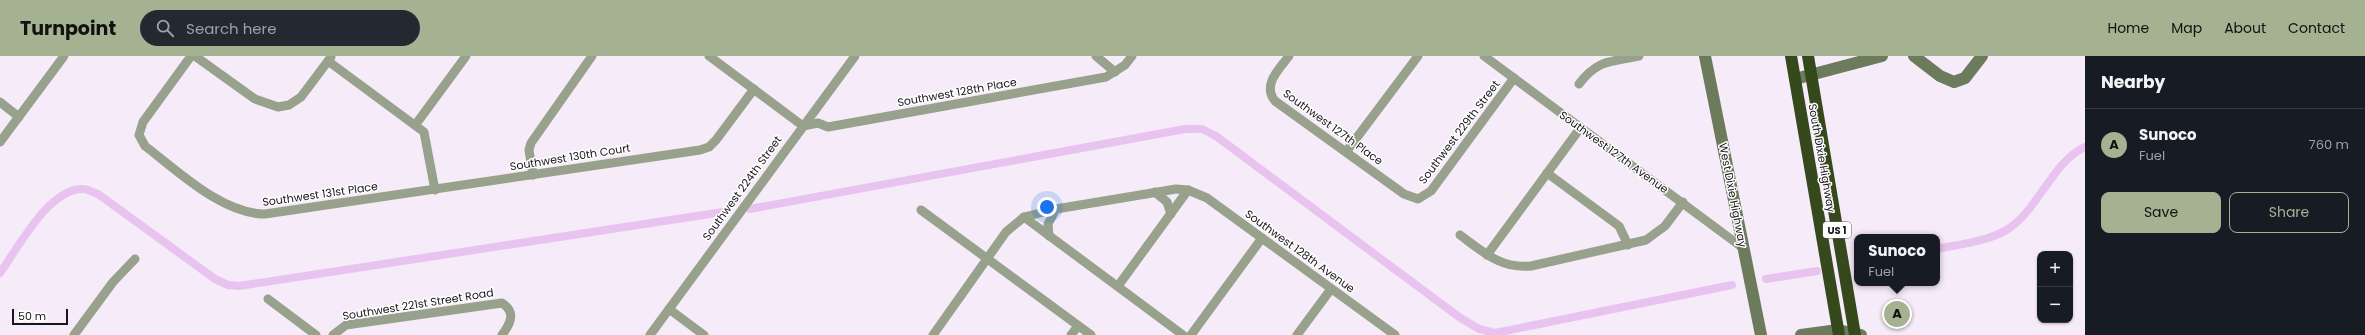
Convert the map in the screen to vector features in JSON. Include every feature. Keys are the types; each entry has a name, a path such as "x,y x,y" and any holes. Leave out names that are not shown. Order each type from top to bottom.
{"highway":[{"name":"South Dixie Highway","path":"1791,56 1818,214 1849,334"},
{"name":"South Dixie Highway","path":"1808,56 1849,334"},
{"path":"1818,214 1831,233 1845,320 1849,334"}],"street":[{"path":"0,142 64,56"},
{"name":"Southwest 131st Place","path":"191,56 143,122 139,135 145,146 213,196 237,210 251,214 265,214 435,190"},
{"path":"195,56 255,99 268,105 278,107 289,105 301,97 330,58 416,124 424,132 435,190"},
{"path":"416,124 466,56"},
{"path":"533,175 529,150 531,143 592,56"},
{"path":"709,56 803,126"},
{"name":"Southwest 224th Street","path":"650,335 855,56"},
{"path":"1096,56 1115,72 1125,65 1132,56"},
{"name":"Southwest 127th Place","path":"1289,56 1270,83 1272,97 1404,194 1415,199 1421,199"},
{"path":"1346,152 1418,56"},
{"name":"Southwest 127th Avenue","path":"1484,56 1683,202 1743,248"},
{"path":"1579,84 1590,70 1601,63 1640,56"},
{"name":"West Dixie Highway","path":"1705,56 1760,335"},
{"path":"1795,79 1882,56"},
{"path":"1914,56 1944,78 1959,81 1968,76 1982,56"},
{"name":"Southwest 128th Place","path":"803,126 818,123 828,127 1106,77 1115,72"},
{"name":"Southwest 229th Street","path":"1421,199 1430,191 1514,78"},
{"name":"Southwest 130th Court","path":"435,190 709,147 754,89"},
{"path":"0,102 19,117"},
{"path":"1487,255 1581,127"},
{"path":"1547,173 1618,226 1628,245"},
{"path":"933,335 1006,232 1024,218 1056,209 1176,188 1188,190 1118,286"},
{"name":"Southwest 128th Avenue","path":"1188,190 1207,198 1395,335"},
{"path":"1156,192 1167,202 1170,214"},
{"path":"1460,235 1487,255 1507,265 1530,266 1646,240 1657,233 1683,202"},
{"path":"1049,236 1048,224 1056,209"},
{"path":"921,210 989,258 996,266 1091,335"},
{"path":"1024,218 1184,335"},
{"path":"1191,335 1262,238"},
{"path":"74,335 113,282 135,259"},
{"path":"1297,335 1331,289"},
{"path":"268,299 316,335"},
{"name":"Southwest 221st Street Road","path":"333,335 346,325 502,303 509,308 512,315 510,325 502,335"},
{"path":"669,309 704,335"},
{"path":"1072,335 1078,326"},
{"path":"1801,335 1849,334"}],"waterway":[{"path":"750,209 1185,129 1202,129 1216,136 1459,317 1479,329 1495,333 1732,285"},
{"path":"1940,248 1982,240 2008,229 2028,210 2064,163 2085,147"},
{"path":"0,273 25,235 47,209 58,198 70,191 83,189 98,194 215,279 228,285 239,286 723,212"},
{"path":"1766,279 1817,271"}],"place":[{"name":"Sunoco","path":"1897,314"}]}
